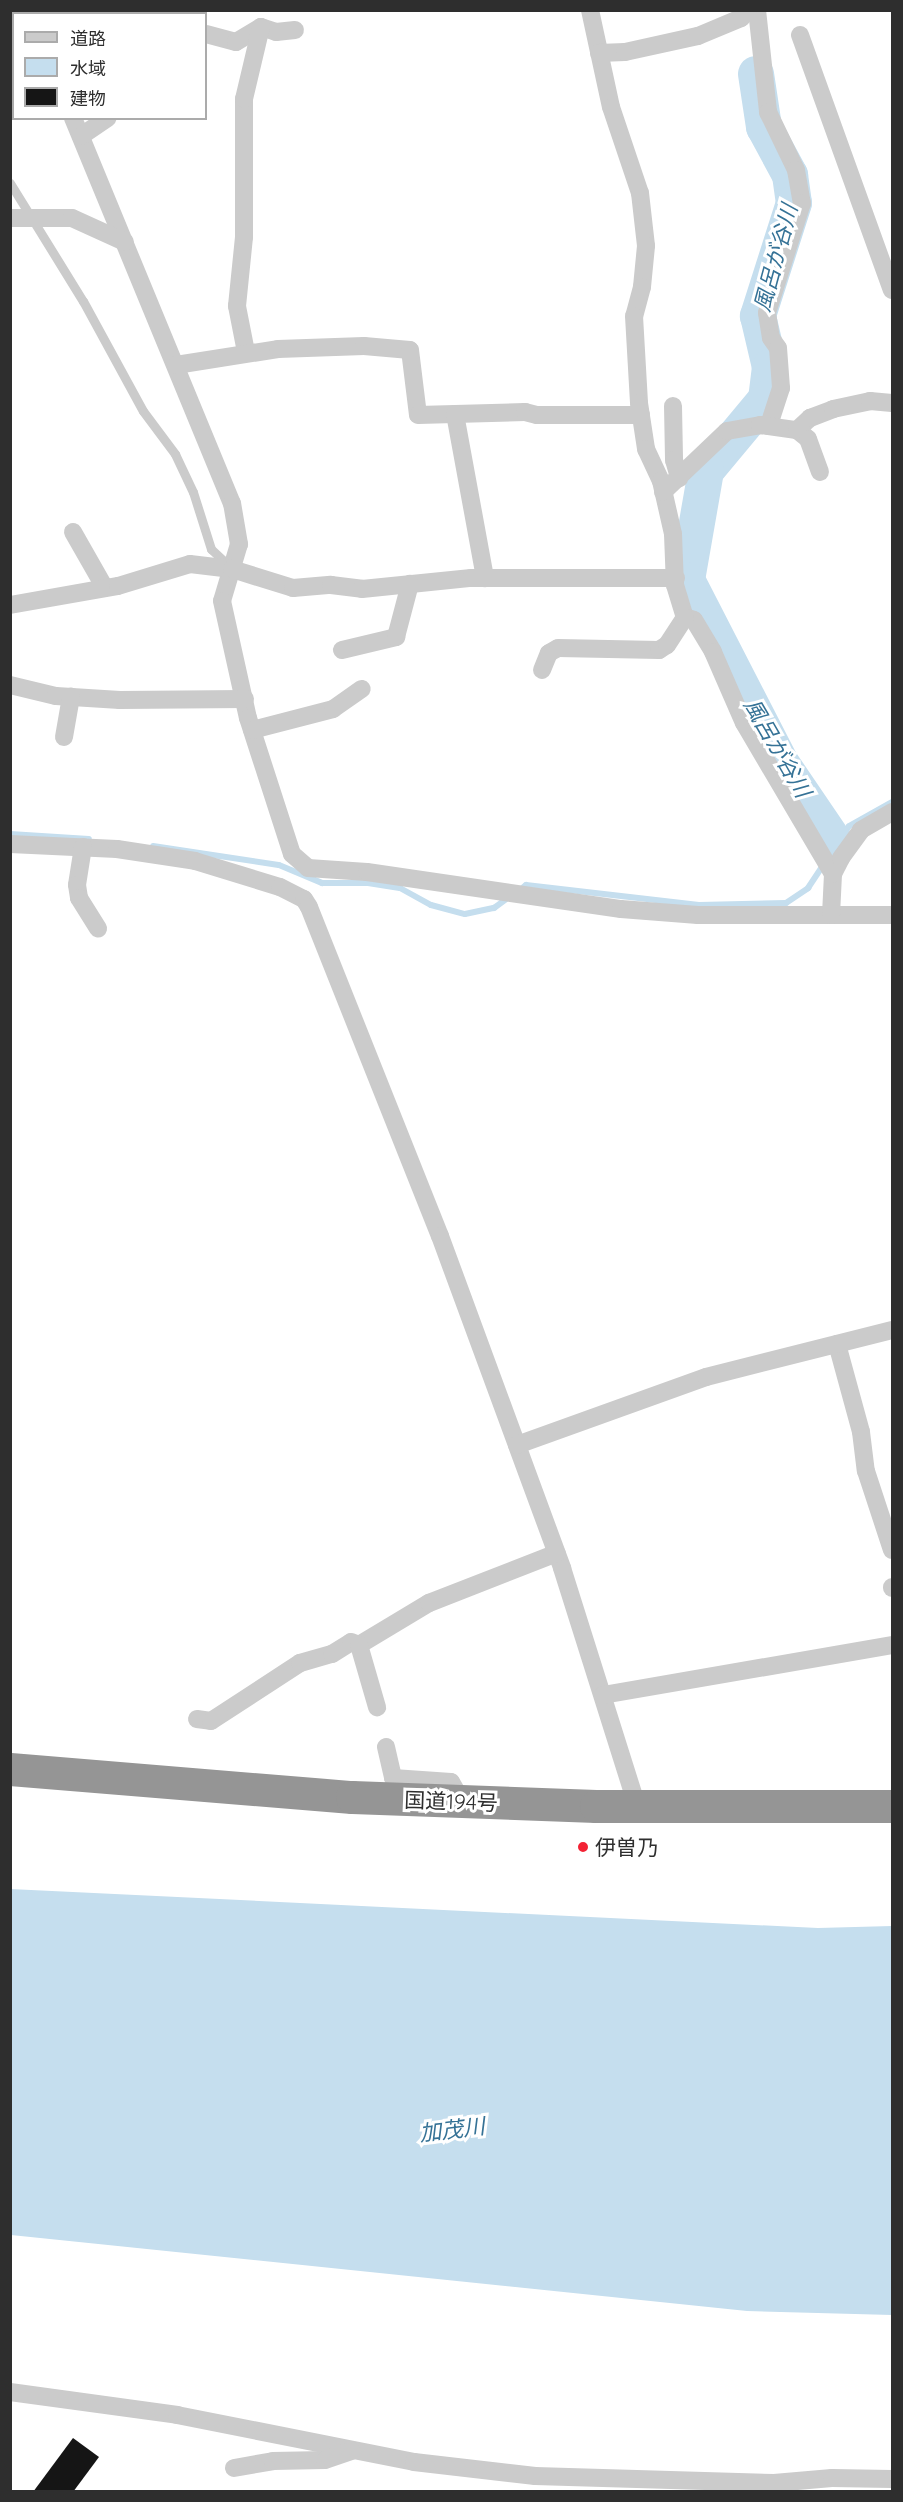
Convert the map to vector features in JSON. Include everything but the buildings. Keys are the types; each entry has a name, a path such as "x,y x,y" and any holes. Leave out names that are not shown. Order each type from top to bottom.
{"highway":[{"name":"国道194号","path":"10,1769 352,1797 637,1806 892,1806"}],"street":[{"path":"542,670 549,653 558,648 659,650 667,645 685,617 676,578 676,554 663,492 646,449 641,415 634,316 642,287 646,246 643,213 599,53 590,10"},
{"path":"599,53 625,52 698,36 741,18 748,10"},
{"path":"757,10 768,112 796,170 802,203 767,313 771,338 778,348 780,388 769,426"},
{"path":"207,34 236,42 261,27 276,32 295,30"},
{"path":"246,352 237,306 244,237 244,99 261,27"},
{"path":"800,35 892,290"},
{"path":"75,120 232,503 239,544 222,601 252,730 292,854 307,869 367,872 621,909 698,915 892,915"},
{"path":"81,136 105,120"},
{"path":"10,218 72,218 125,242"},
{"path":"176,365 246,352 320,346 410,350 418,415 641,415"},
{"path":"797,430 810,418 833,409 870,401 892,403"},
{"path":"673,406 674,460 678,478"},
{"path":"455,414 485,578"},
{"path":"663,492 728,431 769,426 797,430 808,439 820,472"},
{"path":"73,532 105,588"},
{"path":"10,605 105,588 190,564 232,569 293,588 331,585 362,589 485,578 676,578"},
{"path":"342,650 396,637 410,584"},
{"path":"685,617 694,620 713,652 744,723 833,874"},
{"path":"10,685 71,697 245,699"},
{"path":"252,730 333,709 362,689"},
{"path":"64,737 71,697"},
{"path":"831,915 833,874 861,831 892,812"},
{"path":"10,844 83,847 195,861 295,892 309,907 440,1236 557,1553 637,1806"},
{"path":"83,847 77,885 79,898 98,929"},
{"path":"295,892 307,869"},
{"path":"517,1444 706,1377 892,1330"},
{"path":"837,1344 861,1432 866,1471 892,1550"},
{"path":"359,1645 429,1603 557,1553"},
{"path":"197,1719 211,1721 300,1664 332,1654 351,1642 359,1645"},
{"path":"359,1645 377,1707"},
{"path":"603,1695 892,1645"},
{"path":"386,1747 393,1778 451,1782 462,1801"},
{"path":"10,2392 177,2415 353,2451 535,2476 774,2483 832,2478 892,2479"},
{"path":"234,2468 273,2461 326,2460 353,2451"},
{"path":"774,2483 805,2492"}],"lane":[{"path":"10,183 83,301 143,411 175,454 193,492 211,549 232,569"}],"green space":[{"path":"11,10 37,11 12,12 11,60"}],"water":[{"name":"加茂川","path":"10,1889 818,1928 892,1926 892,2315 747,2311 11,2235"}],"waterway":[{"name":"風呂が谷川","path":"756,74 764,127 790,175 794,203 758,316 770,367 766,399 706,471 687,580 780,761 837,845"},
{"path":"520,890 526,885 699,905 786,903 808,888 849,826 892,802"},
{"path":"10,834 89,839"},
{"path":"153,846 279,865 322,883 368,883 400,888 431,905 465,914 494,908 509,897"}],"place":[{"name":"伊曽乃","path":"583,1847"}]}
